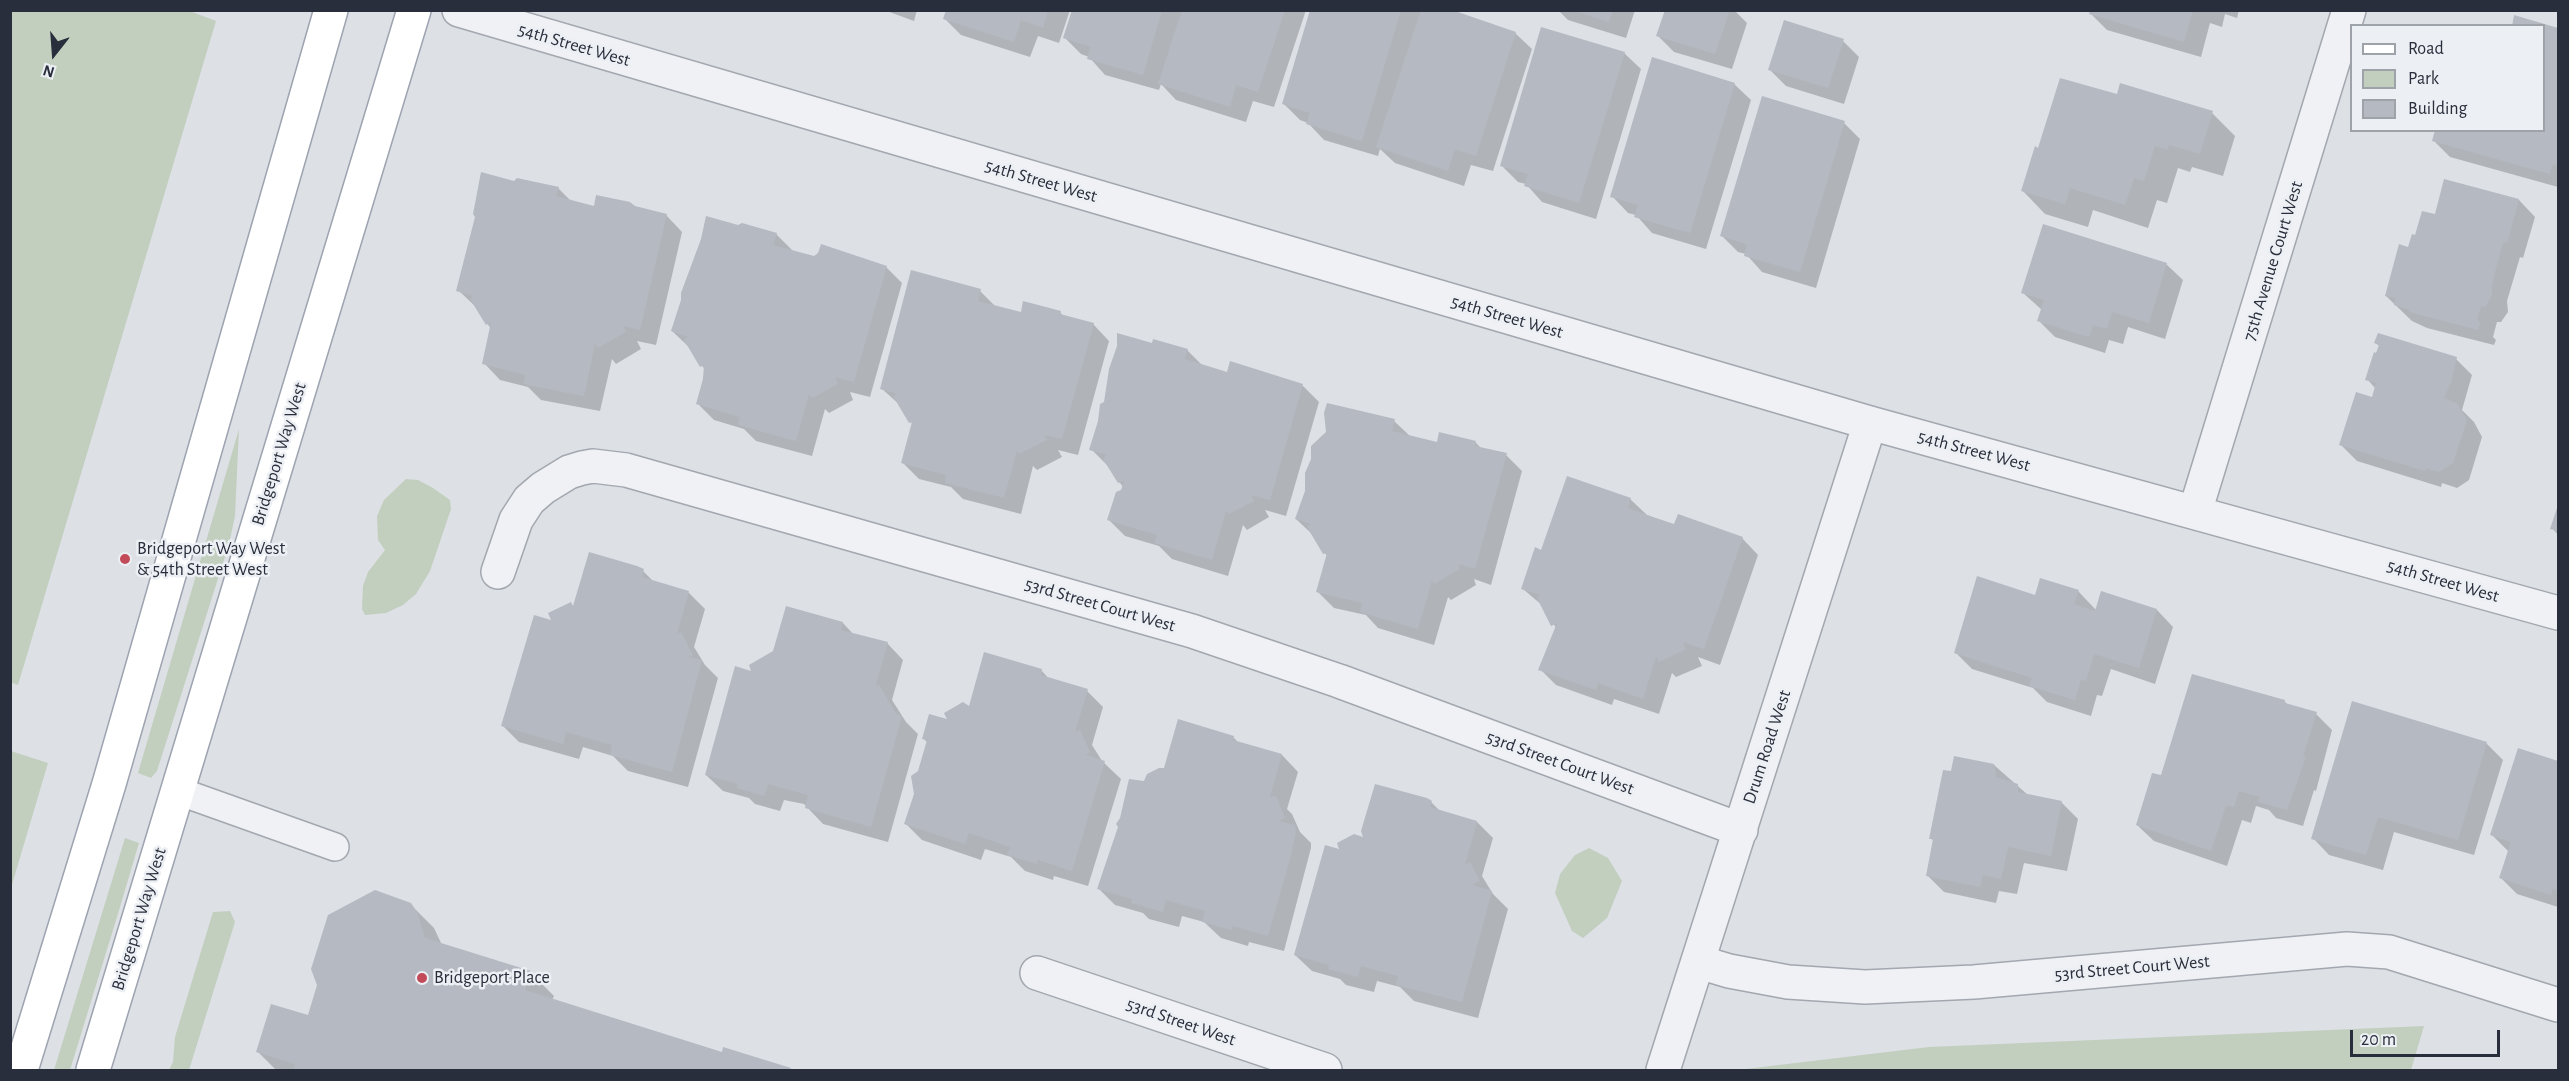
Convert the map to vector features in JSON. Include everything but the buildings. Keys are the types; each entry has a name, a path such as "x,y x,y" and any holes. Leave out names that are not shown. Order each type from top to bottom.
{"main road":[{"path":"21,1071 109,784 331,10"},
{"name":"Bridgeport Way West","path":"93,1071 414,10"}],"street":[{"name":"54th Street West","path":"459,10 1870,423 2559,613"},
{"name":"75th Avenue Court West","path":"2195,512 2349,10"},
{"name":"Drum Road West","path":"1663,1071 1700,962 1870,423"},
{"name":"53rd Street Court West","path":"498,572 516,520 530,500 543,488 569,471 582,468 593,466 626,470 1192,631 1339,681 1741,830"},
{"name":"53rd Street Court West","path":"1700,962 1729,971 1788,982 1865,987 1974,982 2347,949 2389,952 2559,1005"},
{"name":"53rd Street West","path":"1037,973 1325,1071"}],"lane":[{"path":"178,791 335,847"}],"green space":[{"path":"11,10 187,10 216,21 18,685 10,682"},
{"path":"239,429 235,516 229,544 157,771 151,778 138,773"},
{"path":"406,479 418,480 433,488 450,500 451,509 430,571 416,594 403,605 386,613 365,615 362,609 363,586 368,572 385,550 378,540 377,516 384,500"},
{"path":"10,751 48,763 11,888"},
{"path":"125,838 139,843 117,917 70,1070 54,1070"},
{"path":"1589,848 1608,858 1622,881 1607,918 1583,938 1572,931 1555,893 1560,874 1575,855"},
{"path":"230,911 235,922 189,1070 169,1070 173,1062 175,1037 213,912"},
{"path":"2424,1026 2411,1070 1737,1070 1929,1047"}],"place":[{"name":"Bridgeport Way West & 54th Street West","path":"125,559"},
{"name":"Bridgeport Place","path":"422,978"}]}
